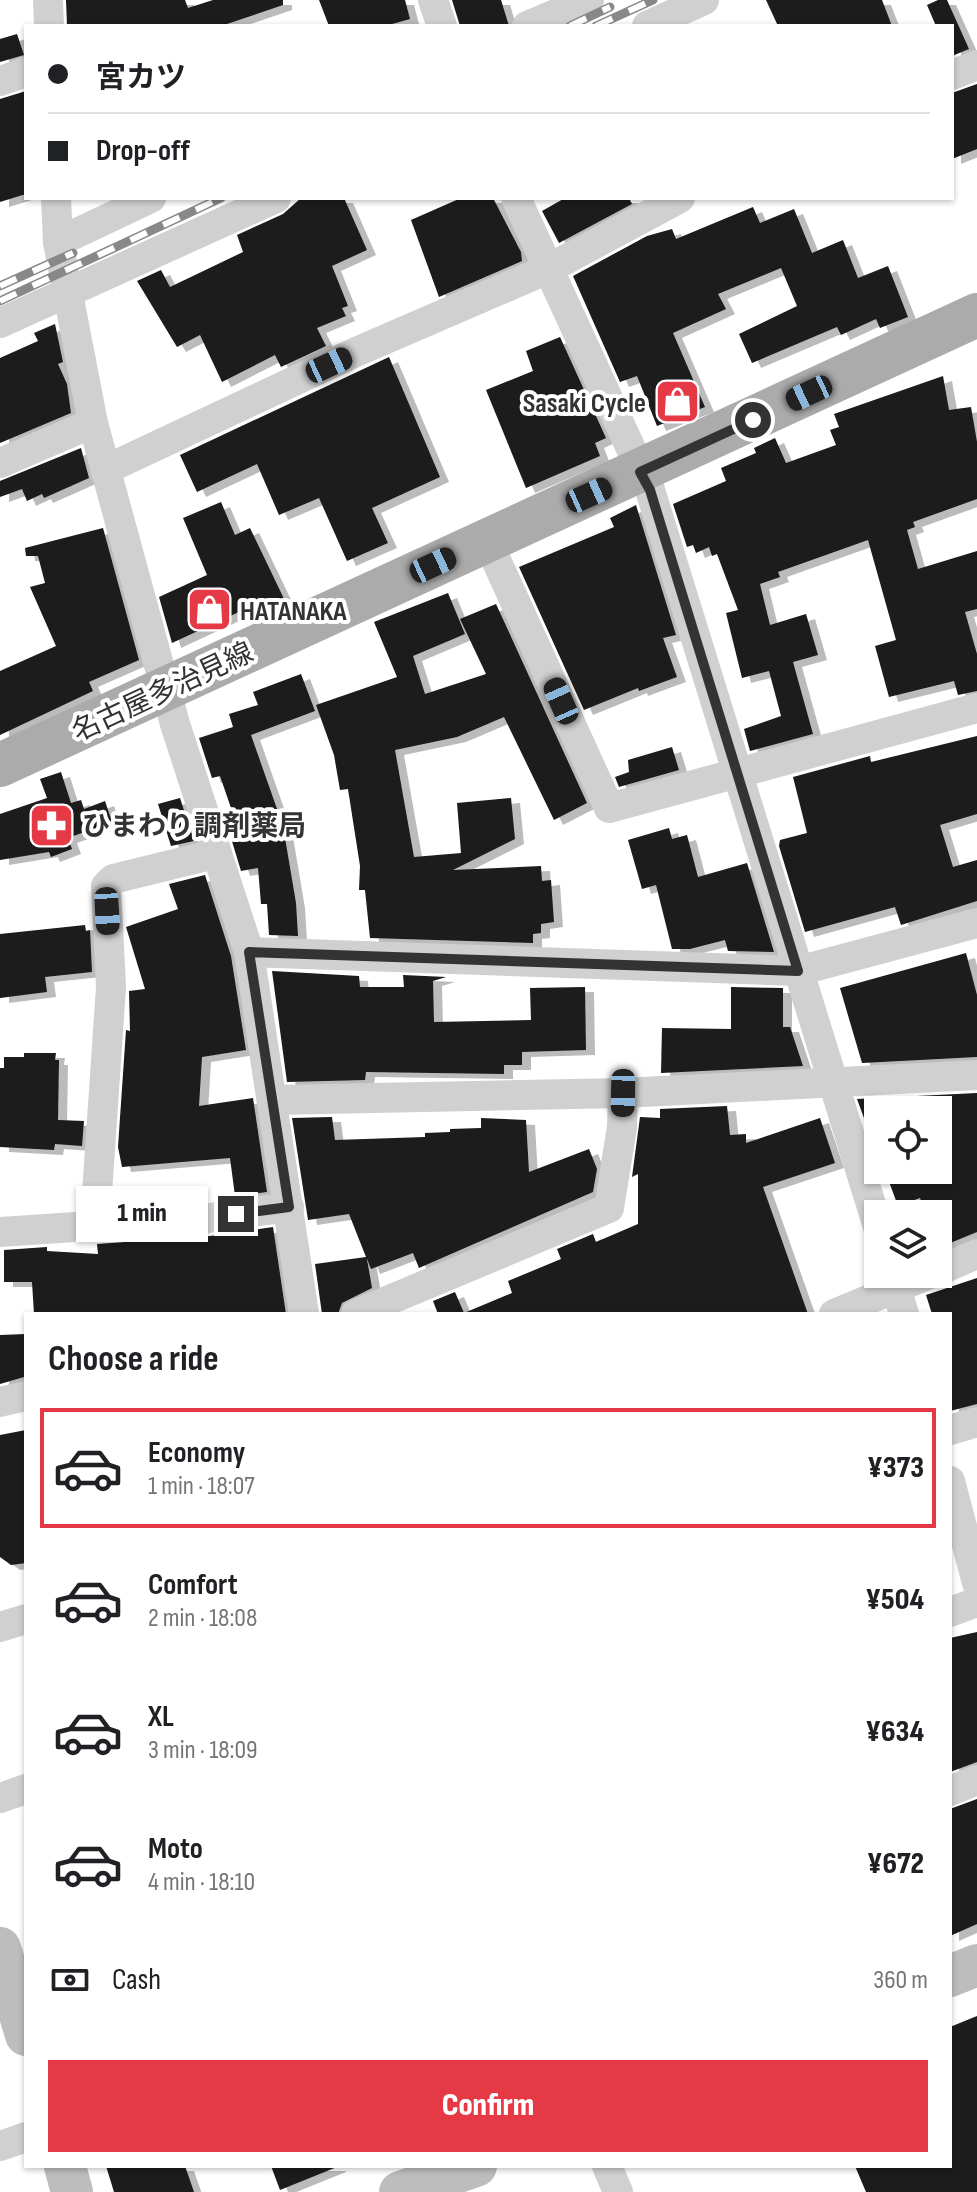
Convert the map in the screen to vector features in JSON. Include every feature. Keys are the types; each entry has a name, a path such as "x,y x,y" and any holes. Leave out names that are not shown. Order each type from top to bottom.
{"main road":[{"name":"名古屋多治見線","path":"0,765 977,315"}],"street":[{"path":"48,0 49,24"},
{"path":"433,0 441,24"},
{"path":"532,24 589,0"},
{"path":"651,24 704,0"},
{"path":"954,74 977,65"},
{"path":"0,81 24,73"},
{"path":"56,200 58,242 105,470 165,690 215,854 249,952 274,1100 304,1312"},
{"path":"58,242 147,200"},
{"path":"0,323 272,200"},
{"path":"517,200 650,490 870,1200"},
{"path":"105,470 356,352 548,269 676,200"},
{"path":"0,463 93,423"},
{"path":"487,540 609,808 977,708"},
{"path":"95,1223 111,987 106,886 113,879 215,854"},
{"path":"249,952 798,971 977,923"},
{"path":"274,1100 623,1093 977,1075"},
{"path":"361,1312 609,1208 622,1127 623,1093"},
{"path":"0,1232 95,1223 209,1218 289,1207"},
{"path":"952,1265 977,1254"},
{"path":"840,1312 897,1292"},
{"path":"0,1402 24,1396"},
{"path":"952,1429 977,1422"},
{"path":"952,1489 977,1583"},
{"path":"952,1611 977,1602"},
{"path":"0,1627 24,1620"},
{"path":"952,1790 977,1780"},
{"path":"0,1798 24,1790"},
{"path":"8,1957 24,2026"},
{"path":"952,1975 977,1965"},
{"path":"0,2146 24,2138"},
{"path":"66,2168 72,2192"},
{"path":"400,2192 470,2168"},
{"path":"608,2168 618,2192"}],"building":[{"path":"66,0 185,0 188,8 213,0 283,0 283,5 227,24 67,24"},
{"path":"319,0 405,0 410,19 392,24 328,24"},
{"path":"452,0 501,0 508,24 459,24"},
{"path":"766,0 882,0 891,24 777,24"},
{"path":"947,0 969,49 954,55 954,24 935,24 927,5"},
{"path":"17,34 24,55 0,62 0,39"},
{"path":"977,84 977,149 954,158 954,92"},
{"path":"24,92 24,195 0,202 0,99"},
{"path":"299,200 345,200 367,250 332,266 348,306 342,308 346,316 317,328 326,346 281,367 275,355 222,382 200,335 177,347 137,281 161,270 170,287 243,252 237,235 283,214"},
{"path":"456,200 494,200 521,252 522,261 439,297 411,220"},
{"path":"561,200 630,200 632,204 559,243 542,211"},
{"path":"753,207 760,223 794,209 812,253 843,240 858,278 888,266 908,317 880,328 876,319 841,335 837,327 752,363 739,334 797,306 781,268 718,294 726,309 673,333 705,407 657,426 637,376 620,382 573,276 647,236 672,229 676,239"},
{"path":"55,324 63,362 58,364 67,384 71,413 0,443 0,358 38,341 34,333"},
{"path":"560,337 606,438 595,443 600,456 526,488 486,390 533,371 526,351"},
{"path":"389,357 440,477 372,508 388,543 347,561 319,498 279,515 257,464 197,492 180,455"},
{"path":"943,376 949,410 971,407 977,442 977,499 913,522 915,527 907,530 918,569 977,551 977,609 965,612 977,654 977,691 958,695 954,681 889,697 875,646 896,640 868,540 778,572 780,577 760,584 770,625 806,614 818,655 793,662 813,734 750,751 744,729 781,716 769,671 742,678 726,613 738,610 717,554 712,556 709,547 696,553 693,545 687,547 673,504 726,481 721,468 756,453 754,448 775,438 786,463 836,445 830,430 839,427 834,414"},
{"path":"81,448 89,478 44,498 42,494 27,501 22,489 0,497 0,481"},
{"path":"221,502 235,535 250,528 286,603 259,615 254,605 172,643 159,597 207,575 183,518"},
{"path":"636,505 676,635 663,638 677,677 639,691 638,688 584,710 519,567 614,527 610,518"},
{"path":"103,528 139,660 89,682 93,691 0,735 0,671 56,646 30,587 45,583 38,556 26,556 25,548"},
{"path":"448,593 465,634 413,656 425,694 486,674 460,619 496,604 587,803 554,820 504,717 457,737 395,750 414,857 461,853 457,803 511,798 515,839 453,870 541,866 542,881 551,880 554,922 541,924 541,933 533,934 533,943 370,938 365,890 359,890 360,866 348,789 340,790 334,755 316,705 397,677 374,622"},
{"path":"301,674 315,711 251,735 283,826 296,903 298,936 269,935 267,904 261,904 258,868 241,871 231,838 241,837 220,776 212,778 199,738 233,727 229,714 258,705 253,692"},
{"path":"977,736 977,814 940,825 953,867 977,860 977,901 901,925 895,907 805,932 779,846 780,840 807,833 793,777 870,756 871,762"},
{"path":"672,747 679,770 619,787 615,777 629,772 628,760"},
{"path":"61,772 71,803 81,800 84,809 105,801 112,822 68,838 72,849 51,857 49,852 0,860 0,814 47,798 40,779"},
{"path":"180,798 194,841 171,846 158,804"},
{"path":"669,828 672,839 687,835 698,877 747,863 774,952 728,951 725,940 690,949 672,949 656,885 642,889 628,840"},
{"path":"205,875 231,956 246,1050 202,1057 199,1106 253,1098 267,1192 235,1196 230,1158 122,1167 118,1147 126,1030 130,1031 129,991 145,989 126,927 178,909 169,884"},
{"path":"85,925 86,931 90,930 92,972 45,977 47,992 0,998 0,934"},
{"path":"966,953 977,995 977,1057 862,1063 840,988"},
{"path":"272,971 359,976 360,987 404,987 403,975 446,977 433,981 434,1022 531,1020 530,988 585,987 586,1050 522,1052 522,1065 504,1065 504,1074 366,1072 365,1080 287,1082"},
{"path":"731,987 783,988 783,1027 790,1027 803,1066 661,1073 662,1028 731,1029"},
{"path":"24,1053 56,1053 55,1060 59,1060 58,1120 84,1121 82,1146 55,1144 54,1150 0,1147 0,1068 4,1068 4,1057 24,1057"},
{"path":"977,1093 977,1232 952,1242 952,1200 896,1200 890,1184 952,1184 952,1096 917,1096"},
{"path":"857,1099 864,1099 864,1118"},
{"path":"727,1106 730,1135 746,1134 746,1143 820,1118 835,1163 763,1187 807,1312 466,1312 512,1293 508,1281 561,1259 557,1249 593,1234 596,1242 638,1224 638,1174 632,1177 640,1117 660,1118 660,1109"},
{"path":"332,1117 335,1140 425,1137 425,1133 481,1128 481,1118 526,1120 529,1172 589,1149 597,1169 593,1192 419,1268 413,1253 371,1269 367,1259 372,1288 342,1303 339,1312 322,1312 315,1264 366,1257 349,1214 308,1220 292,1118"},
{"path":"273,1227 286,1312 34,1312 32,1282 4,1282 4,1250 47,1247 47,1251 98,1254 97,1244 210,1236"},
{"path":"977,1278 977,1404 952,1410 952,1312 931,1312 926,1295"},
{"path":"455,1292 464,1312 437,1312 433,1301"},
{"path":"24,1334 24,1377 0,1384 0,1335"},
{"path":"24,1430 24,1563 11,1565 0,1557 0,1435"},
{"path":"977,1632 977,1762 952,1771 952,1638"},
{"path":"977,1799 977,1924 952,1935 952,1808"},
{"path":"977,2016 977,2192 866,2192 856,2168 952,2168 952,2026"},
{"path":"107,2168 186,2168 194,2192 114,2192"},
{"path":"272,2168 335,2168 280,2190"}],"railway":[{"path":"600,24 653,0"},
{"path":"574,24 610,7"},
{"path":"0,301 217,200"},
{"path":"0,286 73,253"}],"place":[{"name":"Sasaki Cycle","path":"677,402"},
{"name":"HATANAKA","path":"209,610"},
{"name":"ひまわり調剤薬局","path":"51,825"}],"route":[{"path":"236,1214 289,1207 249,952 798,971 740,773 650,490 640,472 753,420"}]}
